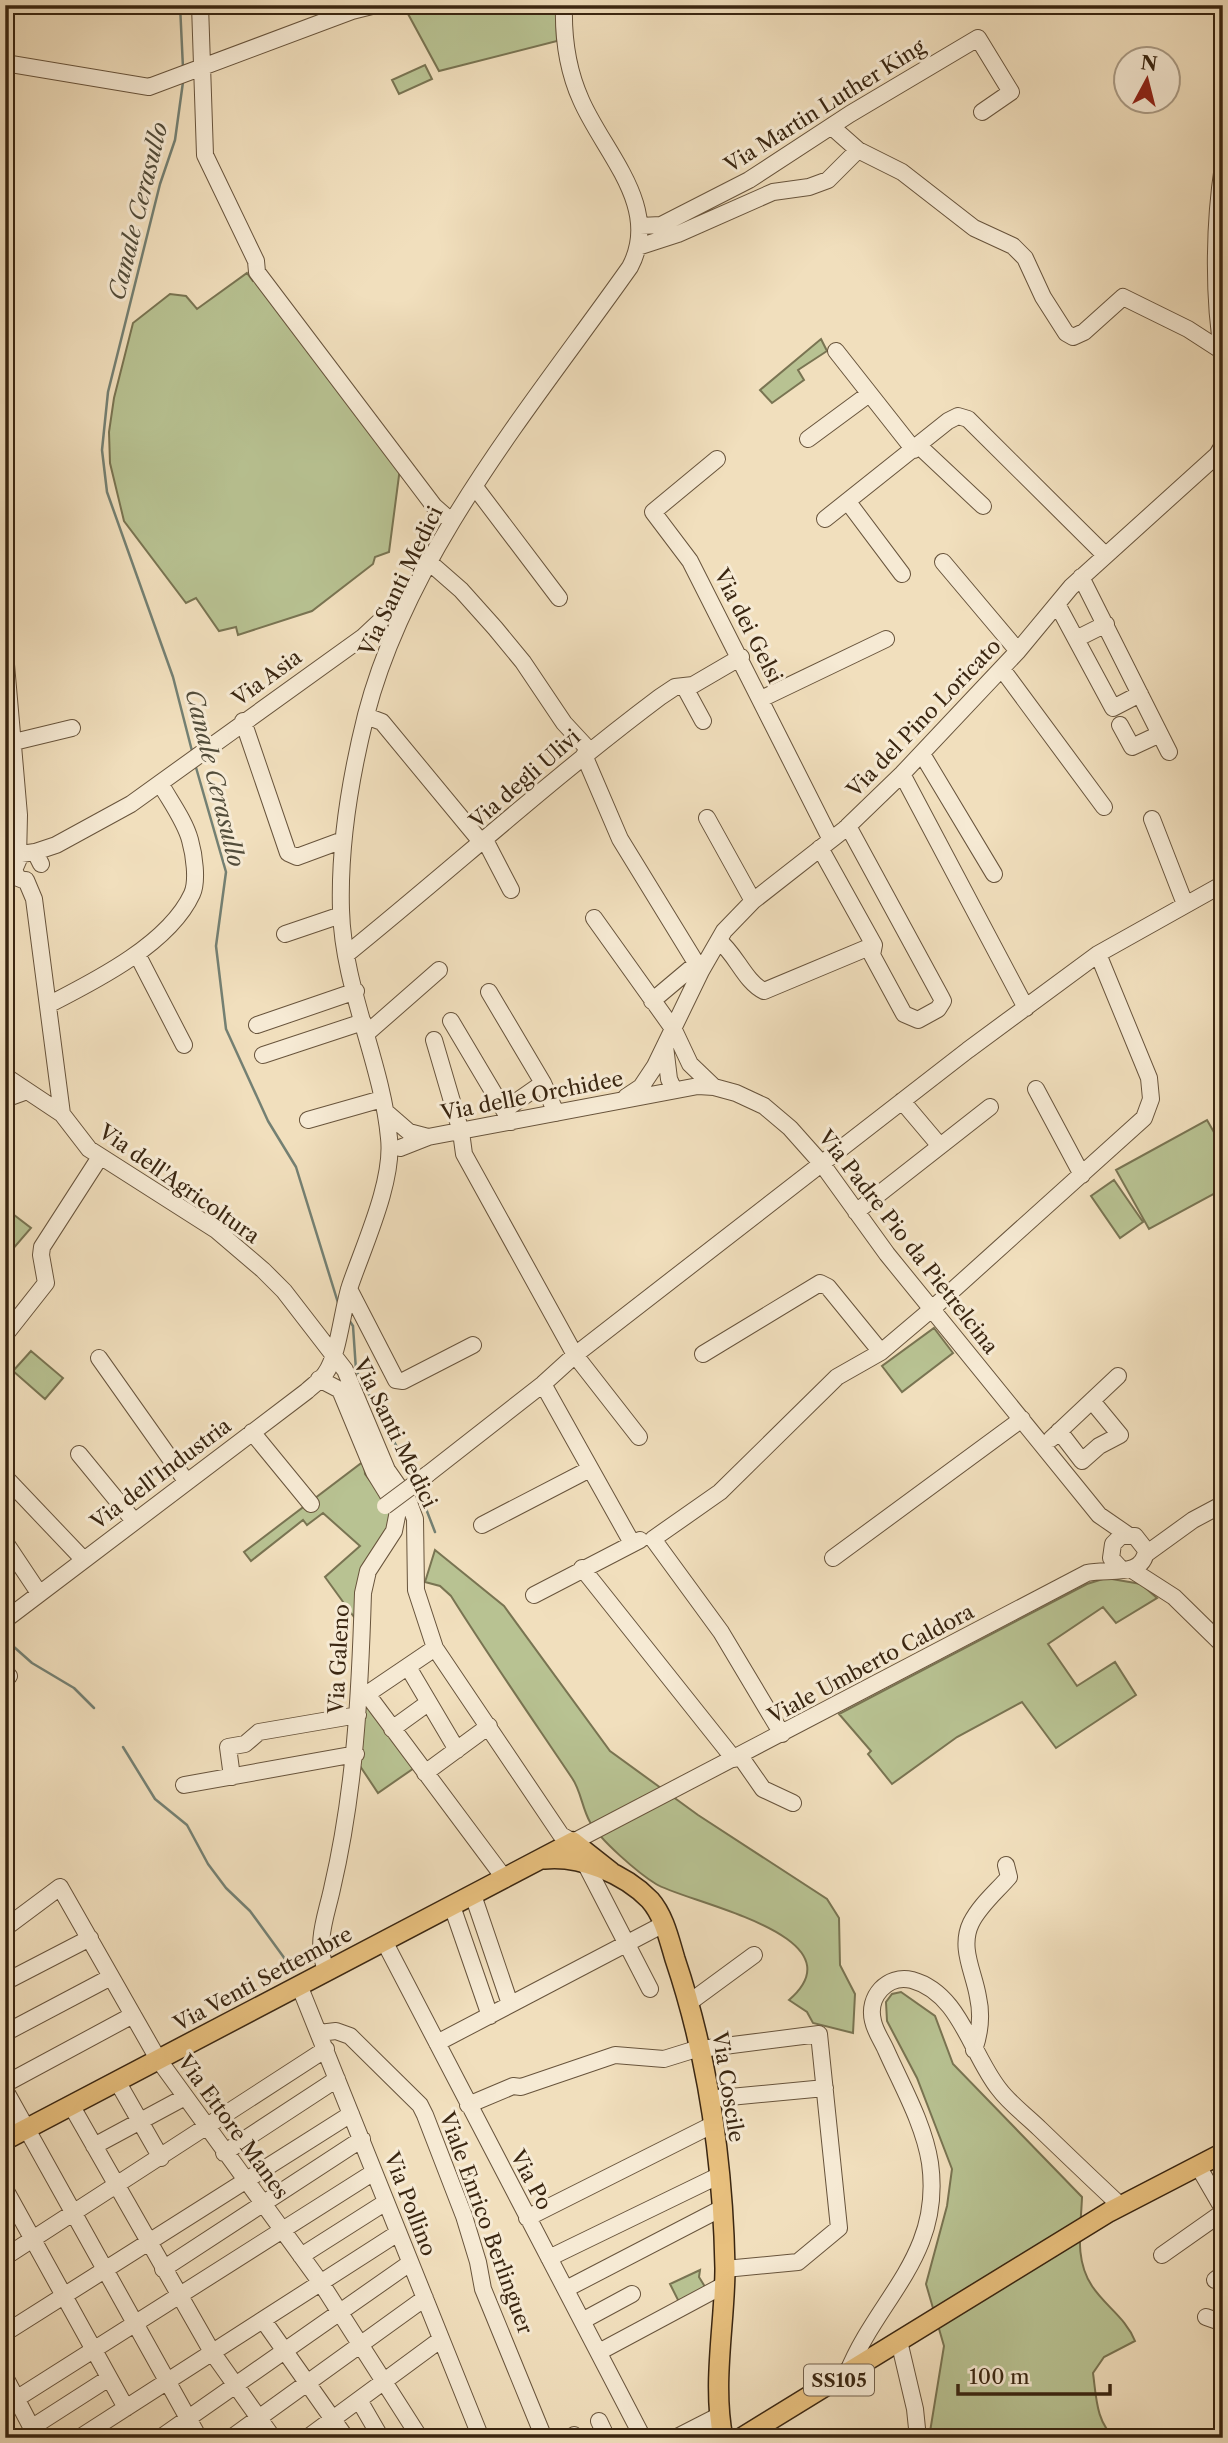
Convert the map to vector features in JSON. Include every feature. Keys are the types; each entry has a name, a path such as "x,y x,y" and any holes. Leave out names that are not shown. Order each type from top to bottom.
{"main road":[{"name":"Via Venti Settembre","path":"5,2140 581,1838"},
{"path":"581,1838 611,1872"},
{"name":"Via Coscile","path":"543,1859 569,1859 611,1872 650,1900 664,1924 690,2002 702,2049 722,2208 724,2277 720,2411 723,2438"},
{"name":"SS105","path":"744,2436 1144,2191 1223,2153"},
{"path":"720,2411 744,2436"}],"street":[{"path":"200,5 205,155 256,261 257,272 434,506 451,521"},
{"path":"5,63 149,87 352,11 376,5"},
{"name":"Via Santi Medici","path":"564,5 566,61 581,101 635,200 645,246 451,521 387,652 366,716 343,840 341,915 347,954 395,1142 372,1226 349,1289 333,1355 345,1370 387,1470 408,1500 415,1519 416,1590 435,1648 554,1828 581,1838"},
{"name":"Via Martin Luther King","path":"640,226 661,225 772,167 978,38 1011,92 982,112"},
{"path":"832,127 858,150 902,172 974,228 1013,246 1025,258 1043,297 1066,333 1073,337 1084,332 1123,297 1188,329 1222,353"},
{"name":"Via Martin Luther King","path":"645,246 773,192 809,187 828,180 846,166 858,150"},
{"path":"1222,353 1220,229 1223,166"},
{"path":"645,246 661,225"},
{"path":"836,351 869,394 917,448 983,506"},
{"path":"808,439 869,394"},
{"path":"825,519 948,421 958,416 968,419 1104,554"},
{"name":"Via del Pino Loricato","path":"620,1101 641,1087 673,1047 674,1030 698,967 752,901 848,826 902,774 1018,651 1081,577 1202,468 1223,445"},
{"name":"Via dei Gelsi","path":"717,459 653,512 690,561 741,657 825,844 874,945 872,955 904,1014 918,1020 941,1006 941,997 848,826"},
{"path":"475,487 559,598"},
{"path":"848,502 902,574"},
{"path":"429,562 461,590 495,628 523,662 587,753 620,839 698,967 652,1001"},
{"path":"943,562 1018,651"},
{"path":"1081,577 1169,752"},
{"name":"Via Asia","path":"24,869 56,845 131,804 363,637 419,585"},
{"path":"1057,604 1113,708 1140,694"},
{"path":"384,617 396,620 399,626"},
{"path":"1076,639 1105,624"},
{"name":"Via Asia","path":"363,637 384,628 399,626"},
{"path":"363,637 377,636 387,652"},
{"path":"761,699 886,639"},
{"path":"5,653 8,699 15,742 24,869 34,899 62,1114"},
{"name":"Via degli Ulivi","path":"347,954 587,753 660,697 675,687 693,685 741,657"},
{"path":"1002,668 1104,807"},
{"path":"684,686 703,721"},
{"path":"366,716 382,722 484,842 511,890"},
{"path":"243,721 288,853 297,857 343,840"},
{"path":"1121,725 1132,747 1160,734"},
{"path":"15,742 72,728"},
{"path":"922,754 994,874"},
{"path":"902,774 1026,1008"},
{"path":"48,1005 108,974 137,954 182,908 194,887 190,839 160,783"},
{"path":"707,818 752,901"},
{"path":"1152,819 1185,904"},
{"path":"385,1506 902,1101 1098,954 1223,884"},
{"path":"285,934 341,915"},
{"path":"594,918 674,1030"},
{"path":"719,941 730,950 755,986 764,991 874,945"},
{"path":"137,954 184,1045"},
{"path":"534,1595 632,1543 653,1539 734,1479 837,1377 881,1352 1144,1118 1151,1099 1150,1078 1098,954"},
{"path":"263,1055 365,1028 439,970"},
{"path":"257,1025 356,991"},
{"path":"489,992 543,1083 556,1113"},
{"path":"451,1021 508,1116 543,1083"},
{"path":"434,1040 461,1132 464,1154 575,1355 639,1437"},
{"path":"673,1047 715,1087"},
{"path":"673,1047 669,1079 674,1090"},
{"path":"5,1076 62,1114"},
{"name":"Via Padre Pio da Pietrelcina","path":"674,1090 715,1087 764,1106 790,1128 822,1164 887,1254 1099,1515 1111,1549"},
{"path":"1036,1089 1082,1175"},
{"name":"Via delle Orchidee","path":"395,1142 461,1132 508,1116 556,1113 674,1090"},
{"path":"5,1099 27,1091"},
{"path":"902,1101 940,1146"},
{"path":"856,1212 990,1107"},
{"path":"307,1120 387,1110 409,1132 428,1137"},
{"name":"Via dell'Agricoltura","path":"62,1114 89,1149 216,1230 263,1270 284,1291 333,1355"},
{"path":"5,1335 46,1283 41,1255 43,1247 100,1157"},
{"path":"703,1354 820,1283 828,1287 881,1352"},
{"path":"349,1289 396,1380 403,1381 473,1345"},
{"name":"Via dell'Industria","path":"5,1620 326,1374 333,1355"},
{"path":"99,1358 186,1481"},
{"path":"1043,1446 1118,1376"},
{"name":"Via Galeno","path":"319,1379 335,1385 344,1397 374,1472 398,1511 394,1531 368,1571 363,1593 363,1693 358,1715 356,1754 338,1865 319,1946 327,1972"},
{"path":"543,1384 632,1543"},
{"path":"1059,1431 1082,1461 1099,1446 1121,1435 1091,1401"},
{"path":"833,1558 1022,1419"},
{"path":"252,1432 311,1504"},
{"path":"79,1454 134,1521"},
{"path":"482,1525 590,1469"},
{"path":"5,1477 83,1559"},
{"path":"1126,1569 1193,1520 1223,1504"},
{"name":"Via Padre Pio da Pietrelcina","path":"1099,1515 1132,1535"},
{"path":"1174,1597 1113,1561 1111,1549 1118,1538 1193,1520"},
{"path":"1132,1535 1143,1544 1145,1556 1174,1597 1223,1645"},
{"path":"653,1539 721,1632 782,1734"},
{"path":"5,1542 39,1593"},
{"name":"Viale Umberto Caldora","path":"581,1838 1087,1573 1111,1549"},
{"path":"582,1568 763,1789 793,1803"},
{"name":"Viale Umberto Caldora","path":"1087,1573 1126,1569"},
{"path":"435,1648 363,1693 505,1879"},
{"path":"408,1667 457,1750"},
{"path":"392,1729 428,1703"},
{"path":"232,1777 228,1746 244,1744 259,1732 358,1715"},
{"path":"425,1773 489,1726"},
{"path":"184,1785 356,1754"},
{"path":"586,1865 650,1989"},
{"path":"974,2050 980,2033 979,2009 966,1950 968,1934 987,1902 1009,1877 1006,1865"},
{"name":"Via Ettore Manes","path":"5,1928 60,1887 158,2059 321,2283 362,2343 420,2438"},
{"path":"472,1895 510,2004"},
{"path":"452,1906 490,2016"},
{"path":"437,2043 664,1924"},
{"path":"5,1982 90,1938"},
{"name":"Via Po","path":"384,1941 643,2438"},
{"path":"690,2002 754,1955"},
{"path":"5,2033 111,1977"},
{"path":"847,2375 912,2266 927,2225 931,2196 930,2165 924,2135 873,2022 875,1996 882,1986 894,1980 911,1980 923,1984 939,1995 955,2013 1000,2091 1115,2209"},
{"name":"Via Pollino","path":"299,1986 481,2438"},
{"path":"5,2084 133,2015"},
{"name":"Viale Enrico Berlinguer","path":"319,2033 331,2030 350,2036 420,2105 464,2216 483,2289 544,2438"},
{"path":"468,2105 513,2086 521,2087 615,2055 650,2060 702,2049 818,2034 839,2228 798,2262 724,2277 599,2352"},
{"path":"5,2257 326,2049"},
{"path":"224,2152 337,2079"},
{"path":"117,2081 161,2158"},
{"path":"272,2084 289,2110"},
{"path":"709,2099 825,2088"},
{"path":"5,2090 199,2438"},
{"path":"94,2146 185,2097"},
{"path":"71,2105 212,2352 273,2438"},
{"path":"5,2333 351,2114"},
{"path":"527,2218 712,2125"},
{"path":"163,2269 362,2139"},
{"path":"1162,2255 1223,2210 1198,2166"},
{"path":"16,2399 138,2327 374,2172"},
{"path":"549,2258 718,2176"},
{"path":"5,2189 123,2404"},
{"path":"301,2256 386,2202"},
{"path":"566,2290 722,2208"},
{"path":"79,2438 123,2404 212,2352 398,2233"},
{"path":"160,2438 339,2310 410,2263"},
{"path":"582,2321 632,2294"},
{"path":"230,2438 425,2298"},
{"path":"1206,2317 1223,2322"},
{"path":"263,2320 346,2438"},
{"path":"311,2437 440,2340"},
{"path":"898,2341 915,2409 918,2438"},
{"path":"5,2377 34,2433 109,2378"},
{"path":"359,2400 381,2438"},
{"path":"675,2438 720,2411"},
{"path":"598,2421 607,2438"}],"green space":[{"path":"482,5 556,5 557,41 439,71 407,12"},
{"path":"425,65 432,79 399,94 392,80"},
{"path":"247,273 253,281 256,280 326,376 400,468 389,552 375,557 373,564 312,611 238,635 236,627 219,631 196,598 186,603 124,521 110,463 109,432 114,398 133,323 170,294 186,296 197,309"},
{"path":"821,339 827,351 798,370 804,380 772,403 760,390"},
{"path":"1207,1120 1223,1148 1223,1189 1149,1229 1116,1170"},
{"path":"1114,1180 1143,1222 1120,1238 1091,1196"},
{"path":"5,1208 31,1228 5,1258"},
{"path":"934,1328 953,1353 902,1392 882,1366"},
{"path":"31,1351 63,1378 45,1399 13,1371"},
{"path":"364,1461 365,1474 394,1513 354,1617 325,1577 360,1546 323,1513 307,1525 303,1520 251,1561 244,1552"},
{"path":"435,1550 504,1606 610,1751 698,1815 827,1899 839,1918 840,1965 855,1994 853,2033 813,2023 807,2012 789,2000 806,1977 804,1957 788,1940 762,1925 656,1884 602,1838 587,1817 572,1778 451,1596 440,1586 425,1582"},
{"path":"1106,1578 1141,1584 1157,1598 1116,1623 1103,1607 1048,1644 1077,1686 1115,1662 1136,1695 1056,1748 1022,1702 957,1737 892,1784 868,1754 871,1751 839,1714 1087,1584"},
{"path":"366,1701 417,1766 378,1793 358,1763"},
{"path":"901,1992 935,2016 953,2064 1082,2197 1080,2243 1086,2276 1135,2341 1104,2357 1093,2373 1101,2417 1109,2432 1116,2438 929,2438 944,2346 926,2284 947,2206 952,2169 917,2078 887,2021 886,2002 892,1994"},
{"path":"700,2270 699,2277 707,2290 680,2304 670,2284"}],"waterway":[{"name":"Canale Cerasullo","path":"180,5 183,68"},
{"name":"Canale Cerasullo","path":"183,82 175,140 160,184 108,392 102,450 107,492 173,677 192,751"},
{"name":"Canale Cerasullo","path":"195,764 226,872 216,946 226,1029 268,1121 296,1167 339,1306"},
{"name":"Canale Cerasullo","path":"349,1320 353,1326 356,1370 414,1479"},
{"name":"Canale Cerasullo","path":"418,1488 435,1532"},
{"path":"5,1639 32,1663 74,1688 94,1708"},
{"path":"123,1747 155,1799 187,1825 208,1864 226,1888 250,1911 293,1970"}]}
